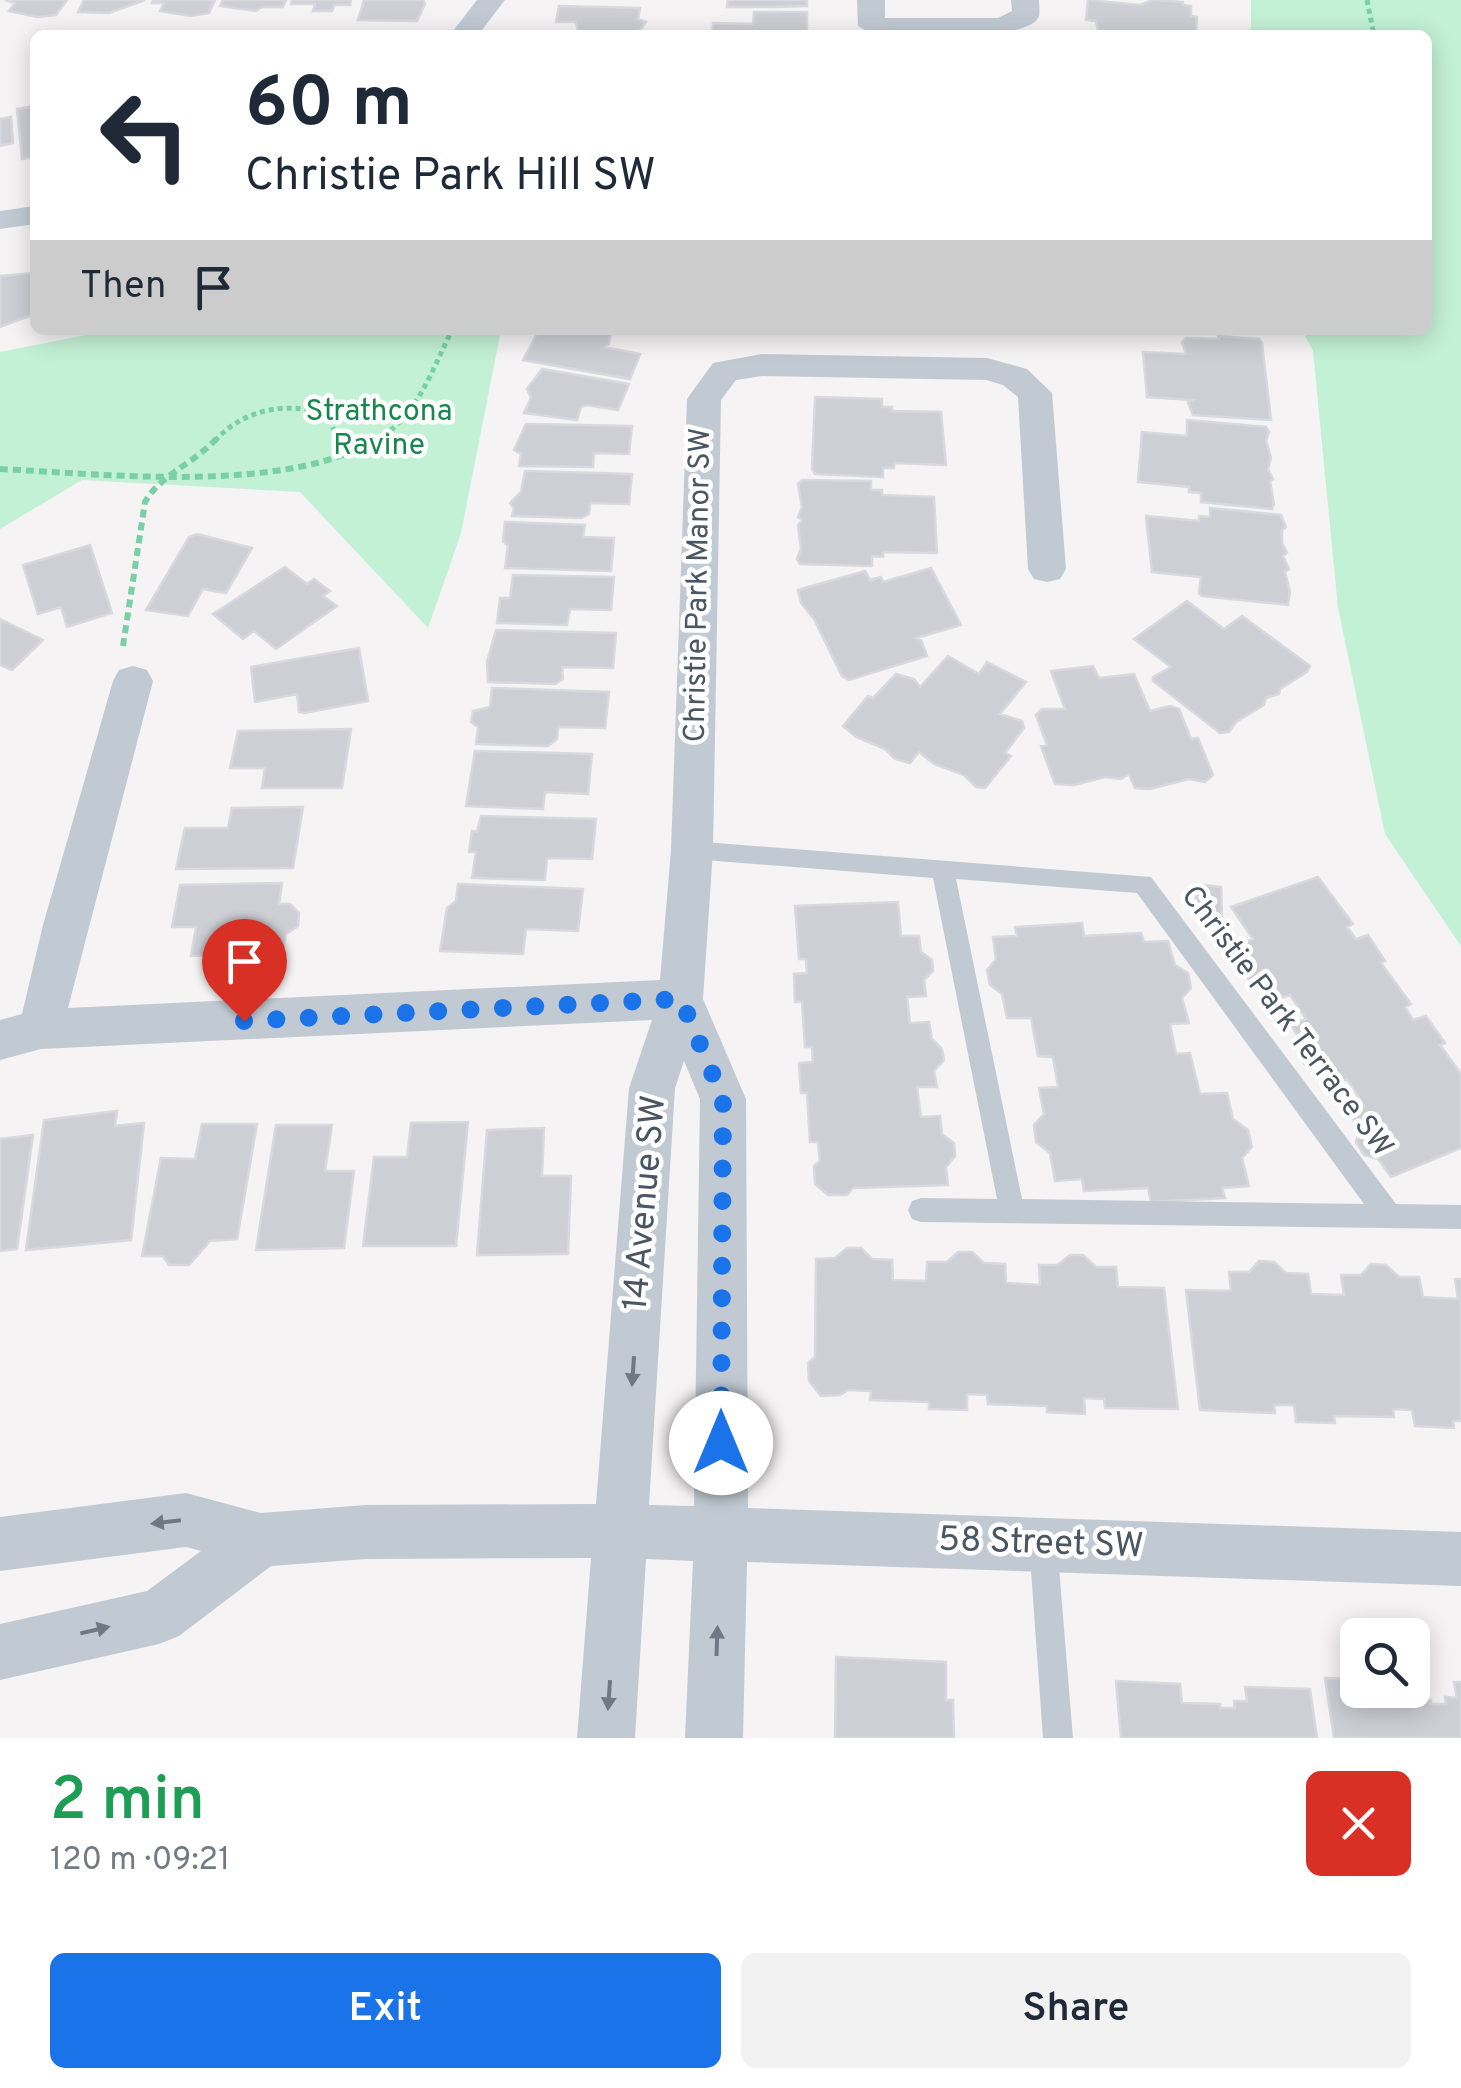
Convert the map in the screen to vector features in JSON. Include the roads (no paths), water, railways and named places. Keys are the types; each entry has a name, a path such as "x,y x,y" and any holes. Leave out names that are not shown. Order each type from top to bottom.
{"street":[{"path":"468,30 491,0"},
{"path":"871,0 872,26 1002,26 1026,15 1024,0"},
{"path":"0,220 30,216"},
{"name":"Christie Park Manor SW","path":"681,999 692,850 704,400 725,371 762,365 968,369 1015,377 1034,393 1046,568"},
{"path":"134,680 65,925 20,1035 681,999"},
{"name":"14 Avenue SW","path":"606,1738 652,1088 681,999"},
{"name":"14 Avenue SW","path":"681,999 723,1099 721,1535 714,1738"},
{"path":"0,1544 186,1520 261,1540"},
{"name":"58 Street SW","path":"261,1540 366,1532 622,1531 1461,1559"},
{"path":"0,1652 159,1616 261,1540"}],"lane":[{"name":"Christie Park Terrace SW","path":"692,850 1143,884 1389,1216"},
{"path":"943,868 1012,1212"},
{"path":"920,1210 1461,1217"},
{"path":"1043,1543 1058,1738"}],"park label":[{"name":"Strathcona Ravine","path":"379,429"}]}
